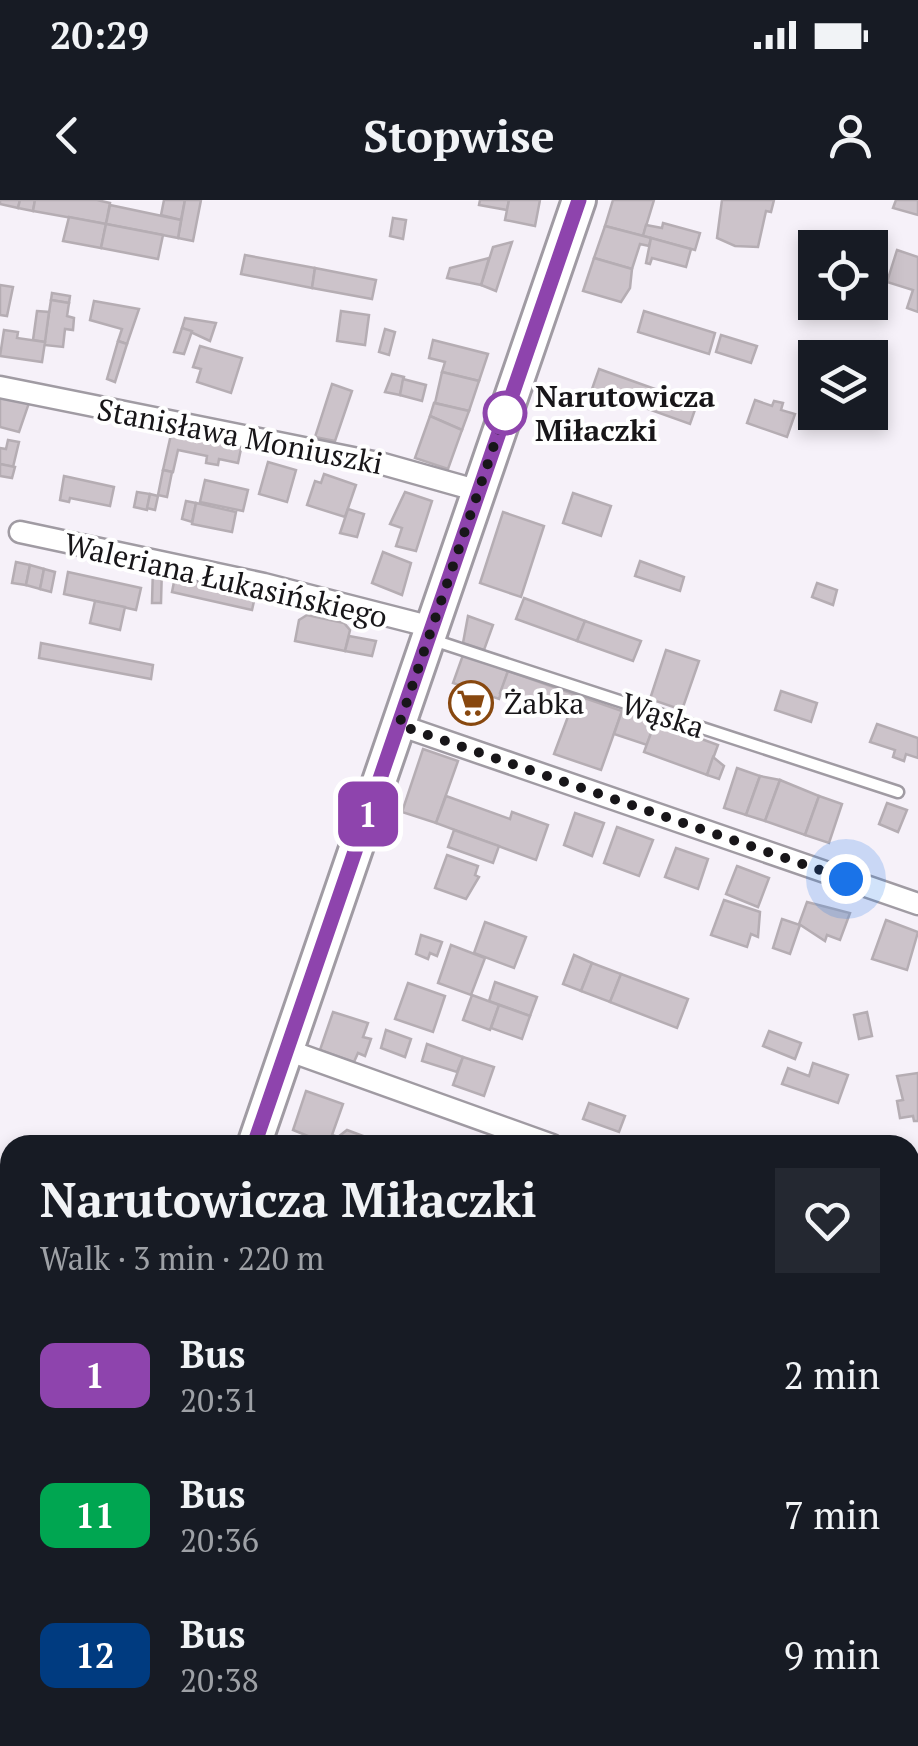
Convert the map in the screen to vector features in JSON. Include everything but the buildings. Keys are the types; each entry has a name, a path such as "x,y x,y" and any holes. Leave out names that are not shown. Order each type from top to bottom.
{"main road":[{"path":"257,1135 579,200"}],"street":[{"name":"Stanisława Moniuszki","path":"0,387 383,464 479,491"},
{"name":"Waleriana Łukasińskiego","path":"20,532 264,584 430,633"},
{"path":"399,725 918,904"},
{"path":"286,1050 524,1135"}],"lane":[{"name":"Wąska","path":"430,633 898,792"}],"bus line":[{"name":"1","path":"257,1135 579,200"}],"place":[{"name":"Narutowicza Miłaczki","path":"505,413"},
{"name":"Żabka","path":"471,703"}],"route":[{"path":"505,413 399,725 846,879"}]}
